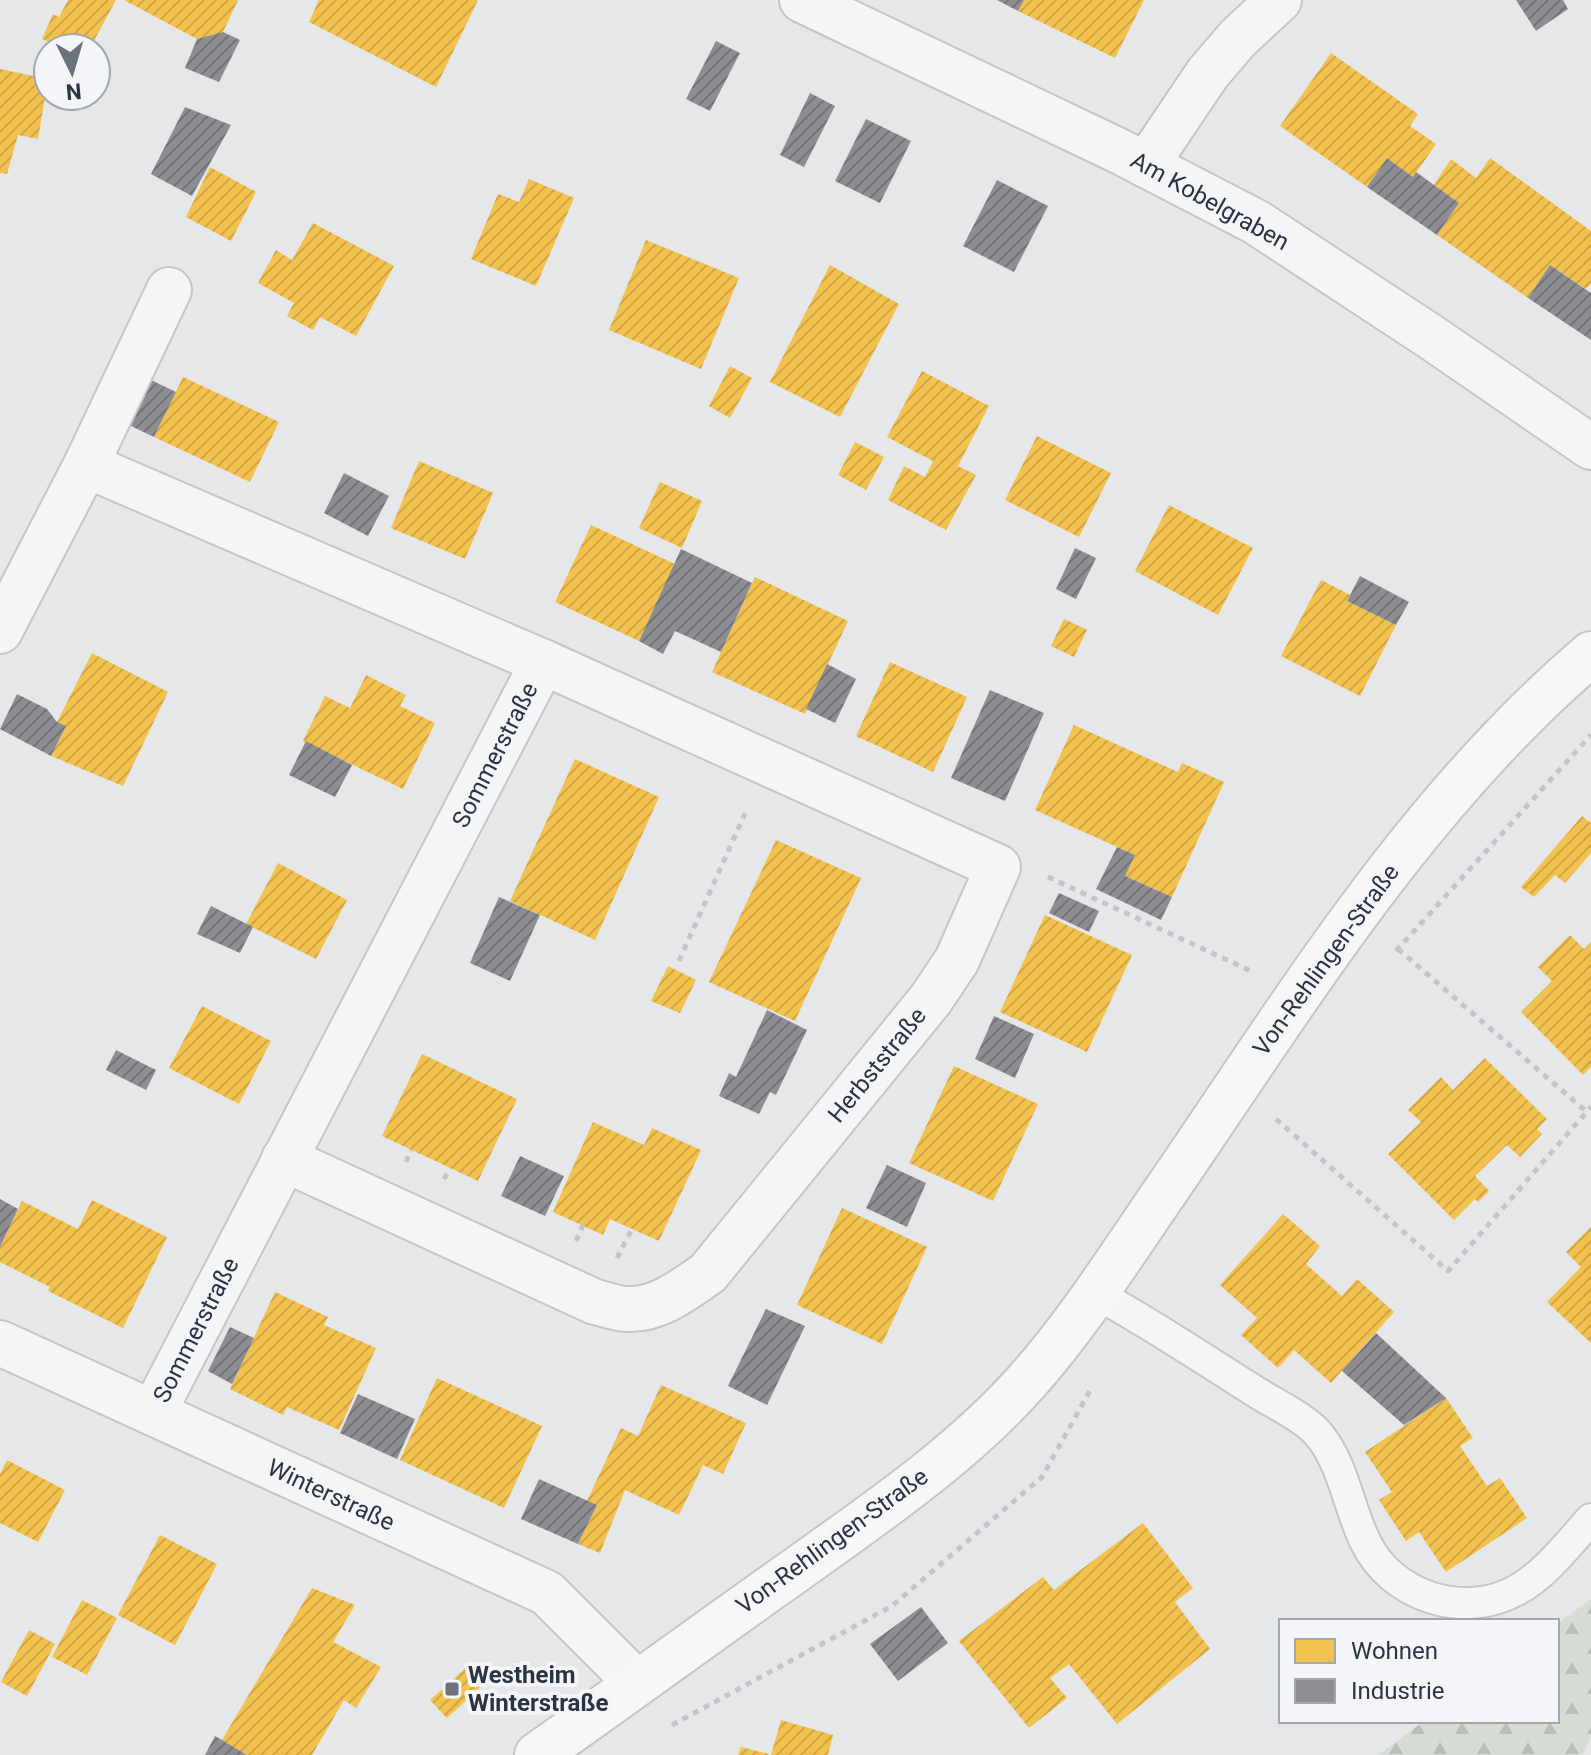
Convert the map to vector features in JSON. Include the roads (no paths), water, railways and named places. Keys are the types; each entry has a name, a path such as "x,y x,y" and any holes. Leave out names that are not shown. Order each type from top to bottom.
{"street":[{"name":"Am Kobelgraben","path":"802,0 1146,165 1256,222 1591,447"},
{"path":"1146,165 1208,73 1238,38 1279,0"},
{"path":"0,631 86,465 169,290"},
{"name":"Sommerstraße","path":"86,465 543,662 153,1413"},
{"name":"Von-Rehlingen-Straße","path":"537,1755 897,1496 976,1432 1027,1381 1095,1293 1297,994 1366,901 1455,790 1536,703 1591,654"},
{"name":"Herbststraße","path":"284,1159 595,1302 628,1309 656,1304 683,1291 708,1273 931,999 957,960 998,867 543,662"},
{"name":"Winterstraße","path":"0,1343 547,1593 637,1683"}],"lane":[{"path":"1095,1293 1292,1415 1320,1436 1336,1466 1366,1543 1384,1571 1419,1595 1452,1603 1483,1601 1516,1591 1546,1567 1591,1519"}],"place":[{"name":"Westheim Winterstraße","path":"452,1689"}]}
